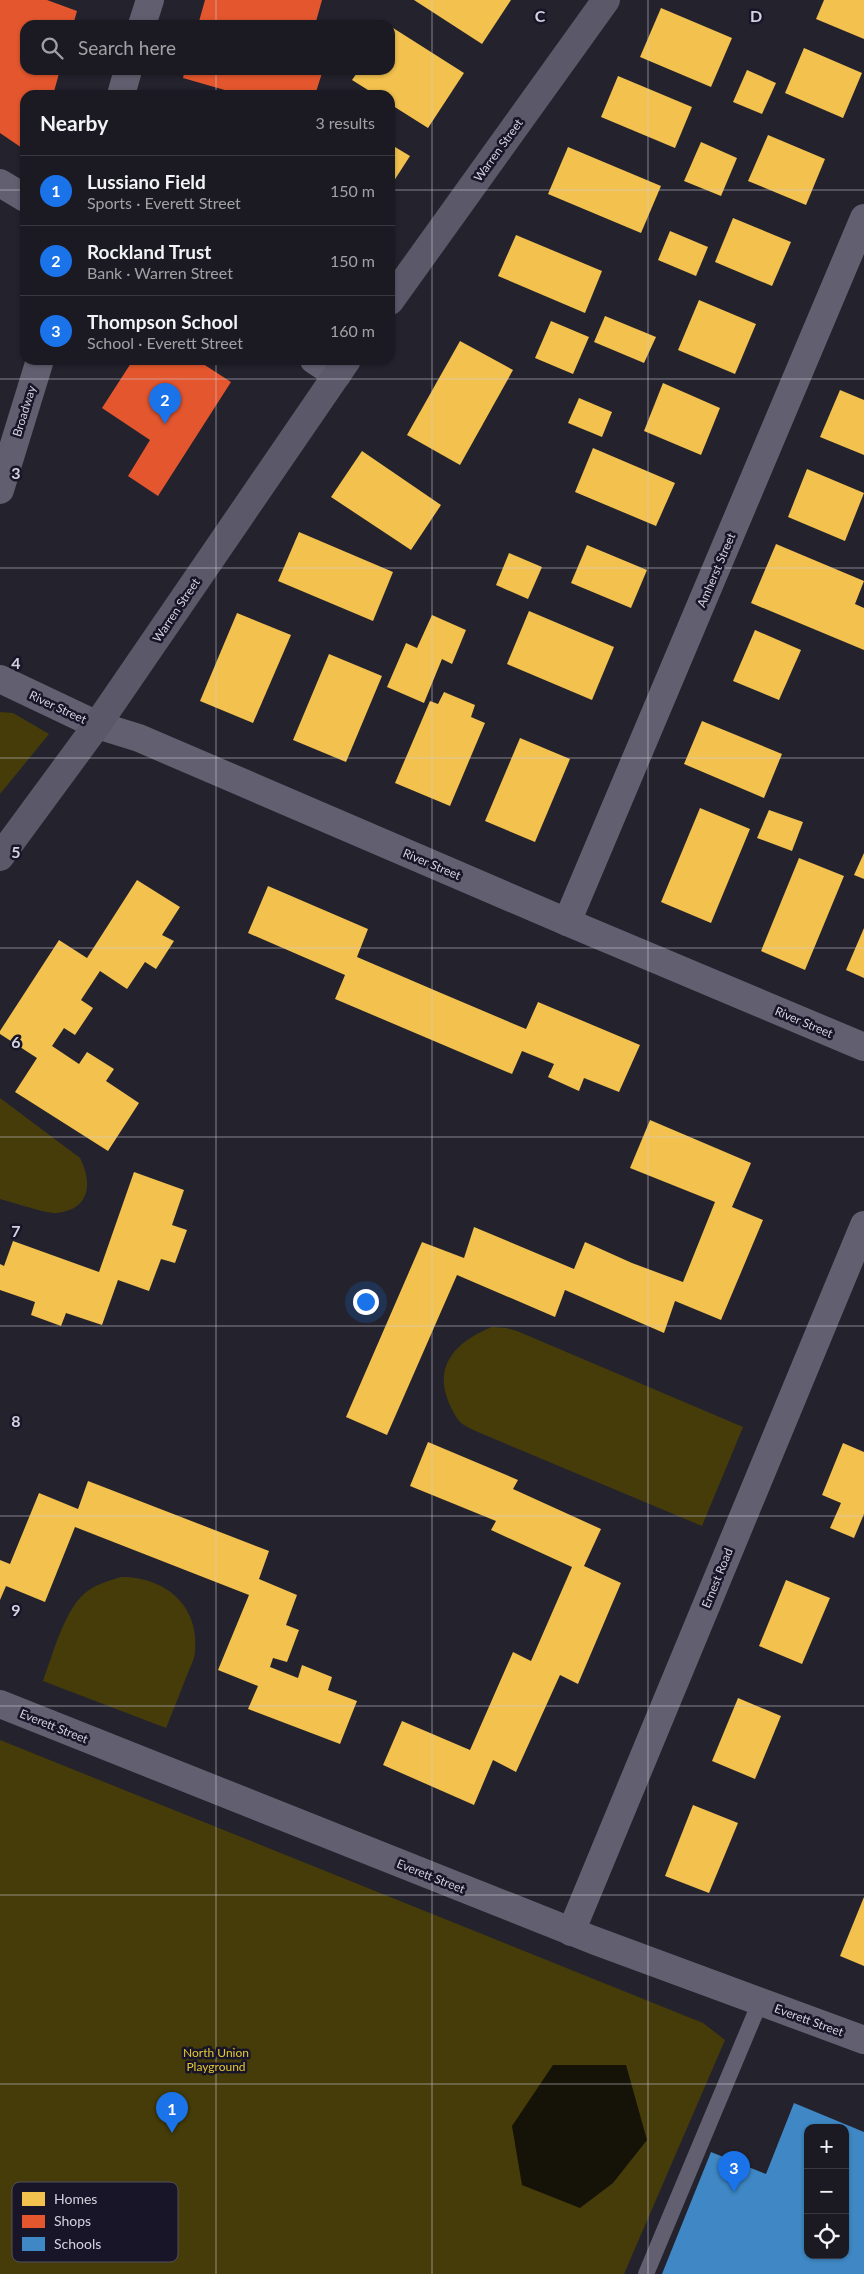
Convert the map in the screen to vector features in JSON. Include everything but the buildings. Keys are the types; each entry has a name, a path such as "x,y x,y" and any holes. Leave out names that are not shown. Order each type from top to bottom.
{"main road":[{"path":"144,20 150,0"},
{"name":"Warren Street","path":"395,293 606,0"},
{"path":"122,90 126,75"},
{"name":"Broadway","path":"0,490 38,365"},
{"name":"Warren Street","path":"0,857 97,725 342,367"}],"street":[{"path":"0,183 20,195"},
{"name":"Amherst Street","path":"568,922 864,218"},
{"name":"River Street","path":"0,679 97,725 139,738 864,1047"},
{"name":"Ernest Road","path":"571,1932 864,1225"},
{"name":"Everett Street","path":"0,1704 571,1932 864,2040"}],"lane":[{"path":"646,2274 760,2002"}],"green space":[{"path":"0,712 13,713 49,734 0,794"},
{"path":"0,1098 80,1158 87,1177 87,1186 86,1194 76,1206 68,1211 52,1213 0,1199"},
{"path":"492,1327 517,1331 743,1427 702,1526 479,1433 461,1423 451,1408 445,1389 446,1365 459,1346 480,1332"},
{"path":"121,1577 137,1578 152,1582 166,1589 177,1597 186,1608 192,1621 195,1636 195,1653 166,1728 43,1681 65,1622 78,1601 93,1587"},
{"name":"North Union Playground","path":"0,1740 703,2023 725,2040 624,2274 0,2274"}],"shaded area":[{"path":"553,2065 626,2065 647,2140 613,2183 580,2208 522,2185 512,2126"}],"place":[{"name":"Rockland Trust","path":"165,424"},
{"name":"Lussiano Field","path":"172,2133"},
{"name":"Thompson School","path":"734,2192"}]}
